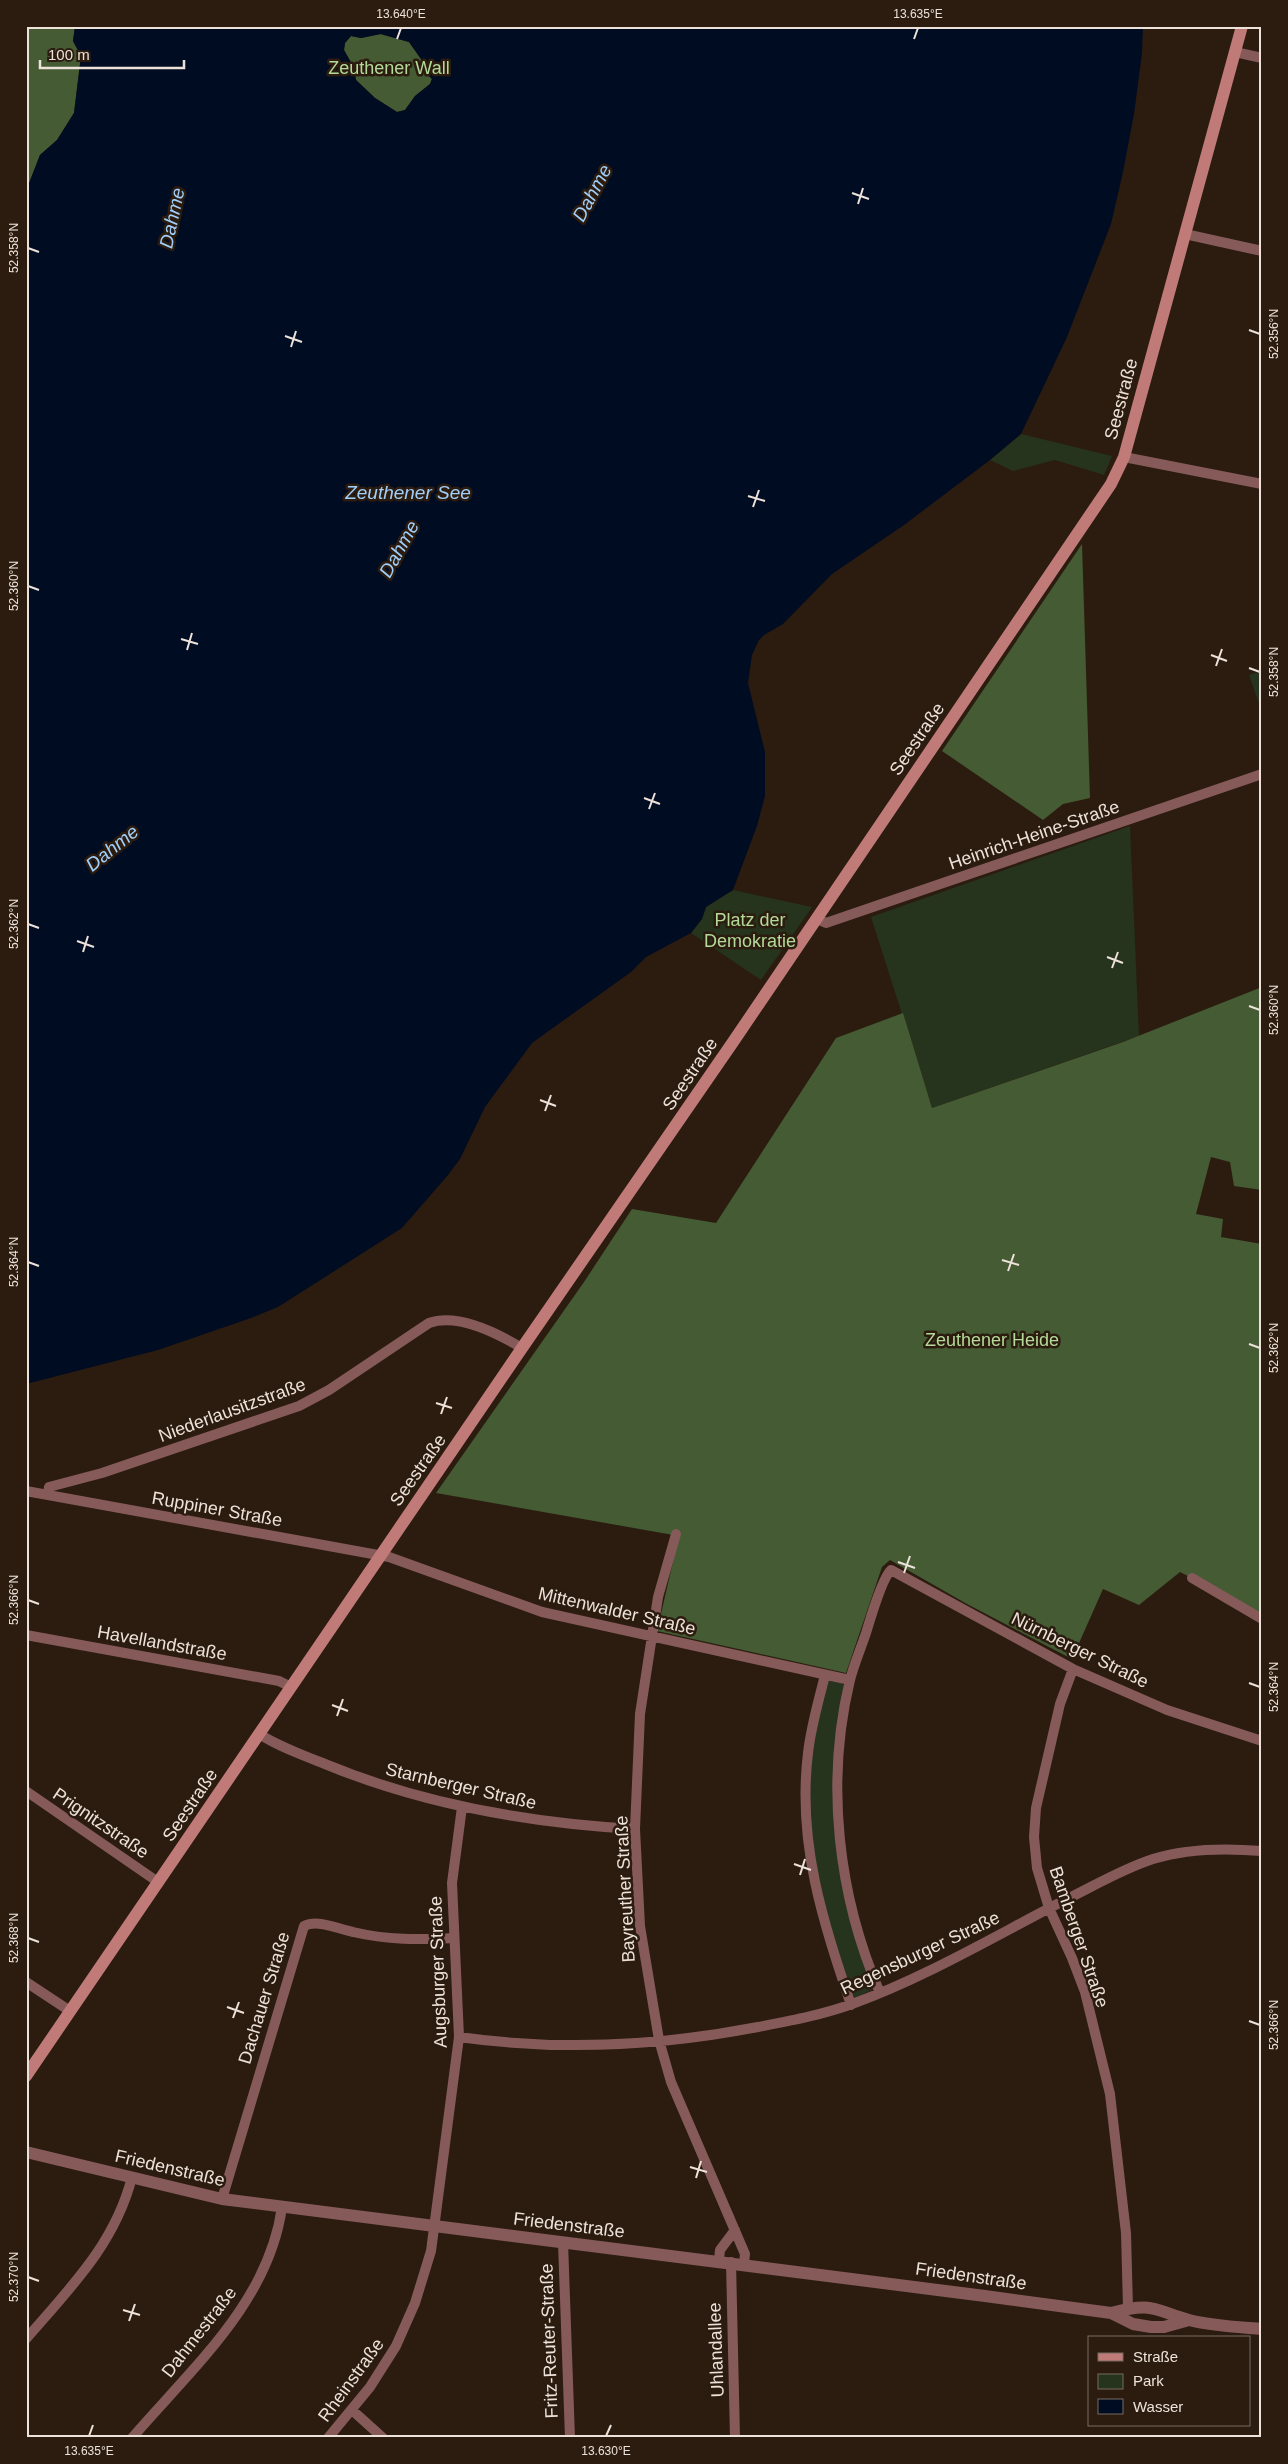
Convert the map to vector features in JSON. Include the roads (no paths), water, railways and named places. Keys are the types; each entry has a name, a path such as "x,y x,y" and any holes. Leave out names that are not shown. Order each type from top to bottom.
{"main road":[{"name":"Seestraße","path":"26,2076 817,919 1114,479 1124,457 1242,26"}],"street":[{"path":"1234,52 1262,58"},
{"path":"1184,234 1262,251"},
{"path":"1124,457 1262,484"},
{"name":"Heinrich-Heine-Straße","path":"817,919 826,924 1262,774"},
{"name":"Niederlausitzstraße","path":"48,1494 49,1487 102,1473 295,1408 318,1397 429,1323 441,1319 490,1332 522,1348"},
{"path":"26,1491 48,1494"},
{"name":"Ruppiner Straße","path":"48,1494 381,1556"},
{"name":"Bayreuther Straße","path":"676,1534 658,1597 639,1718 636,1830 640,1926 659,2040 671,2082 745,2254 744,2263"},
{"name":"Mittenwalder Straße","path":"381,1556 542,1612 850,1680"},
{"name":"Nürnberger Straße","path":"850,1680 871,1617 891,1570 1073,1669 1167,1710 1262,1741"},
{"path":"1192,1578 1262,1619"},
{"name":"Havellandstraße","path":"26,1635 279,1681 291,1687"},
{"name":"Bamberger Straße","path":"1073,1669 1058,1712 1036,1808 1034,1837 1036,1868 1049,1908 1072,1958 1084,1992 1110,2094 1126,2227 1128,2308"},
{"path":"824,1675 808,1752 807,1824 815,1890 851,2005"},
{"path":"850,1680 838,1778 838,1822 844,1875 854,1915 880,1993"},
{"name":"Starnberger Straße","path":"259,1734 296,1752 375,1783 462,1807 544,1821 636,1830"},
{"name":"Prignitzstraße","path":"26,1792 158,1882"},
{"name":"Augsburger Straße","path":"435,2226 459,2037 452,1883 462,1807"},
{"name":"Regensburger Straße","path":"459,2037 538,2045 596,2045 737,2031 807,2017 851,2005 880,1993 1119,1873 1154,1859 1224,1848 1262,1852"},
{"name":"Dachauer Straße","path":"222,2199 304,1926 317,1924 354,1933 401,1940 454,1938"},
{"path":"26,1982 70,2011"},
{"name":"Friedenstraße","path":"26,2152 222,2199 744,2263 1111,2313 1133,2324 1151,2327 1164,2327 1190,2320"},
{"path":"26,2339 102,2248 119,2217 132,2177"},
{"name":"Dahmestraße","path":"132,2438 215,2343 247,2301 264,2267 280,2220 282,2206"},
{"name":"Rheinstraße","path":"328,2438 352,2410 386,2364 407,2324 423,2281 435,2226"},
{"path":"725,2261 720,2250 735,2230"},
{"name":"Fritz-Reuter-Straße","path":"563,2242 570,2438"},
{"name":"Uhlandallee","path":"725,2261 735,2438"},
{"name":"Friedenstraße","path":"1111,2313 1128,2308 1148,2306 1159,2308 1190,2320 1262,2329"},
{"path":"352,2410 384,2438"}],"water":[{"name":"Zeuthener See","path":"75,26 1143,26 1142,53 1134,114 1111,224 1067,337 1021,434 904,525 832,574 783,624 759,640 752,655 748,683 765,752 765,796 757,826 733,890 706,907 702,919 691,933 646,957 631,972 532,1043 485,1107 460,1159 402,1228 278,1307 158,1350 26,1384 26,191 40,155 57,140 74,113 81,56 73,41","holes":["381,34 409,42 421,59 422,69 432,79 430,84 415,96 405,110 397,112 375,98 356,80 353,66 344,50 345,43 351,36 361,38"]}],"park label":[{"name":"Zeuthener Wall","path":"389,68"},
{"name":"Platz der Demokratie","path":"750,930"},
{"name":"Zeuthener Heide","path":"992,1340"}],"water label":[{"name":"Dahme","path":"592,193"},
{"name":"Dahme","path":"172,218"},
{"name":"Dahme","path":"399,549"},
{"name":"Dahme","path":"112,848"}]}
